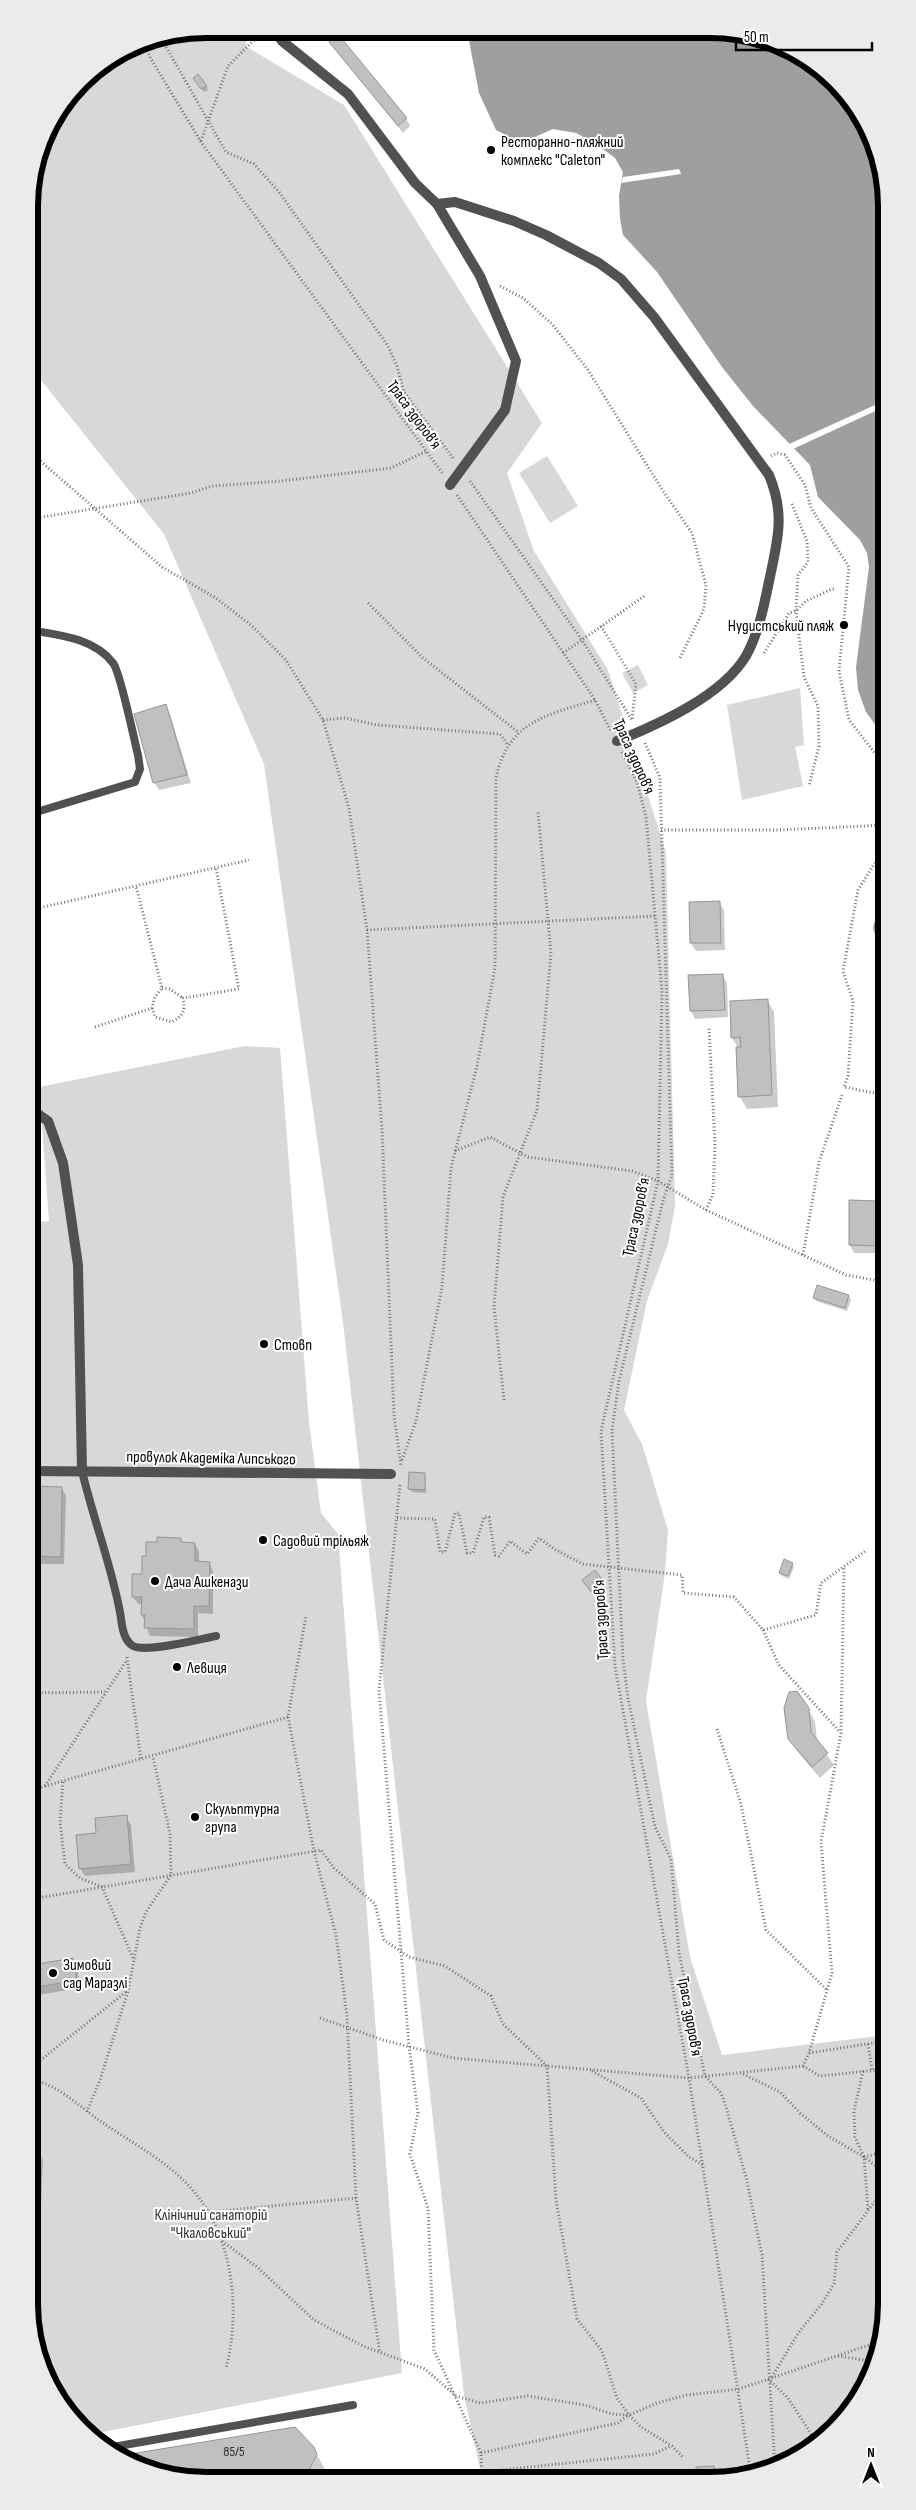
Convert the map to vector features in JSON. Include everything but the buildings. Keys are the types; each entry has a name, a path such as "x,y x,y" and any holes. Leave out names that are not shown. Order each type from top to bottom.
{"street":[{"path":"280,38 348,94 415,182 437,204 480,276 516,361 505,410 450,485"},
{"path":"437,204 454,202 514,221 590,258 621,279 654,317 760,462 769,475 775,490 780,514 779,538 759,621 746,655 732,673 678,714 617,741"},
{"path":"38,1114 48,1121 63,1163 78,1265 82,1471"},
{"name":"провулок Академіка Липського","path":"38,1471 396,1476"}],"lane":[{"path":"38,632 76,639 97,648 114,664 140,769 136,782 38,812"},
{"path":"82,1471 92,1517 114,1582 126,1640 135,1647 149,1648 216,1636"},
{"path":"116,2446 353,2405"}],"path":[{"path":"201,142 228,66 256,38"},
{"path":"164,43 226,152 254,164 279,192 388,346 397,366 404,392 462,469 514,546 582,640 640,732 660,778 672,1175 619,1381 614,1422 618,1567 628,1698 655,1827 671,1858 680,1953 705,2076 720,2093 726,2107 746,2177 762,2255 775,2460"},
{"name":"Траса здоров’я","path":"146,48 201,142 427,451 595,700 617,741 642,799 662,991 658,1181 601,1431 610,1566 614,1666 689,2078 750,2467"},
{"path":"480,276 523,298 552,324 588,370 692,534 706,585 704,609 680,658"},
{"path":"38,517 191,492 212,486 281,481 391,468 427,451"},
{"path":"760,462 777,453 785,455 805,485 812,508 848,567 839,671 849,720 878,758"},
{"path":"38,459 162,567 216,598 252,626 286,660 323,720 349,808 367,930 382,1130 394,1415 401,1469"},
{"path":"775,490 788,492 807,541 808,562 798,575 796,611 804,677 818,706 819,746 809,786"},
{"path":"762,655 789,613 796,611 806,601 836,589"},
{"path":"563,653 646,595"},
{"path":"368,603 423,658 518,732"},
{"path":"601,626 636,684 632,721"},
{"path":"595,700 540,719 518,732 500,759 496,778 496,924 494,968 476,1066 451,1168 442,1287 416,1421 396,1476 397,1518 379,1690 409,2046 418,2113 410,2154 428,2208 434,2350 481,2452 482,2472 654,2454 672,2446"},
{"path":"323,720 345,718 377,725 500,734 508,745"},
{"path":"504,1400 494,1307 503,1197 537,1110 551,953 538,812"},
{"path":"661,830 786,830 878,825"},
{"path":"878,859 858,890 843,971 853,1001 848,1076 844,1088 878,1094"},
{"path":"38,908 249,860"},
{"path":"162,988 170,989 183,998 239,989 216,868"},
{"path":"136,886 162,988"},
{"path":"367,930 655,916"},
{"path":"162,988 155,997 152,1008 155,1017 172,1022 180,1018 185,1008 183,998"},
{"path":"95,1027 152,1008"},
{"path":"706,1210 713,1194 715,1145 710,1028"},
{"path":"803,1255 820,1162 842,1095"},
{"path":"455,1151 490,1137 528,1157 632,1171 658,1181 706,1210 846,1275 878,1281"},
{"path":"397,1518 435,1519 440,1552 445,1552 455,1513 459,1513 467,1553 473,1553 484,1517 489,1517 495,1555 499,1556 510,1541 527,1554 539,1538 557,1551 583,1564 682,1576 683,1593 734,1597 763,1630 779,1664 841,1733"},
{"path":"763,1630 816,1615 821,1583 867,1550"},
{"path":"803,2066 809,2053 832,1973 821,1842 841,1733 844,1566"},
{"path":"306,1616 288,1717 314,1851 336,1935 347,2028 356,2198 380,2353"},
{"path":"45,1786 128,1659"},
{"path":"38,1693 106,1692"},
{"path":"38,1788 153,1757 288,1717"},
{"path":"717,1729 741,1804 766,1930 827,1990"},
{"path":"87,2112 100,2080 128,1991 133,1958 146,1912 171,1875 170,1834 153,1757"},
{"path":"62,1782 60,1822 65,1864 80,1878 102,1887 133,1958"},
{"path":"38,1898 322,1850 334,1868 375,1904 384,1940 410,1957 445,1966 490,1996 503,2024 547,2066 556,2200 577,2319 602,2351 618,2398 629,2415 640,2427 672,2446 684,2458"},
{"path":"38,2062 128,1991"},
{"path":"320,2018 347,2028 454,2058 689,2078 803,2066 820,2076 878,2070"},
{"path":"809,2053 878,2042"},
{"path":"868,2044 872,2070"},
{"path":"589,2070 641,2098 664,2132 689,2157 703,2165"},
{"path":"863,2071 854,2111 855,2137 864,2157 868,2211"},
{"path":"741,2073 780,2092 800,2113 828,2136 878,2167"},
{"path":"38,2082 55,2088 177,2176 196,2193 209,2212 222,2241 229,2269 232,2296 231,2350 226,2368"},
{"path":"864,2157 878,2153"},
{"path":"209,2212 356,2198"},
{"path":"770,2378 799,2332 821,2305 834,2284 837,2252 878,2199"},
{"path":"222,2241 256,2267 314,2320 362,2346 424,2369 456,2396 480,2402 528,2396 585,2405 612,2414 629,2415"},
{"path":"481,2452 618,2423 629,2415 657,2402 687,2395 739,2389 873,2344"},
{"path":"837,2356 869,2361"},
{"path":"770,2378 788,2398 813,2437"}],"green space":[{"path":"245,38 247,47 344,105 542,423 507,473 534,551 608,670 666,852 675,1206 668,1244 647,1301 624,1410 642,1444 668,1530 665,1573 646,1701 690,1957 722,2055 878,2036 878,2286 875,2305 878,2315 870,2358 856,2388 844,2407 821,2431 794,2450 764,2464 721,2472 481,2472 464,2395 343,1322 264,764 164,534 38,376 39,184 43,162 50,141 60,122 79,95 103,72 141,50 162,43 184,39"},
{"path":"547,456 578,506 550,523 519,473"},
{"path":"638,665 648,685 633,693 622,673"},
{"path":"800,688 804,745 795,747 803,786 742,800 727,705"},
{"name":"Клінічний санаторій \"Чкаловський\"","path":"245,1046 280,1048 309,1422 321,1513 338,1534 402,2373 98,2433 72,2407 55,2379 46,2358 41,2337 38,2304 38,1222 49,1221 39,1087"}],"shaded area":[{"path":"469,38 732,39 764,46 804,66 821,79 844,103 856,122 870,152 878,195 878,728 866,712 858,690 856,667 869,567 867,553 860,540 818,497 810,465 753,406 722,367 657,272 623,235 619,196 623,172 615,158 595,143 576,133 553,129 521,143 496,130 479,93"},
{"path":"878,908 878,945 873,928"}],"pier":[{"path":"679,169 681,174 621,183 623,177"},
{"path":"878,404 878,410 793,449 789,444"}],"place":[{"name":"Ресторанно-пляжний комплекс \"Caleton\"","path":"491,150"},
{"name":"Нудистський пляж","path":"844,625"},
{"name":"Стовп","path":"264,1344"},
{"name":"Садовий трільяж","path":"263,1540"},
{"name":"Дача Ашкенази","path":"155,1581"},
{"name":"Левиця","path":"177,1667"},
{"name":"Скульптурна група","path":"195,1817"},
{"name":"Зимовий сад Маразлі","path":"53,1973"}]}
